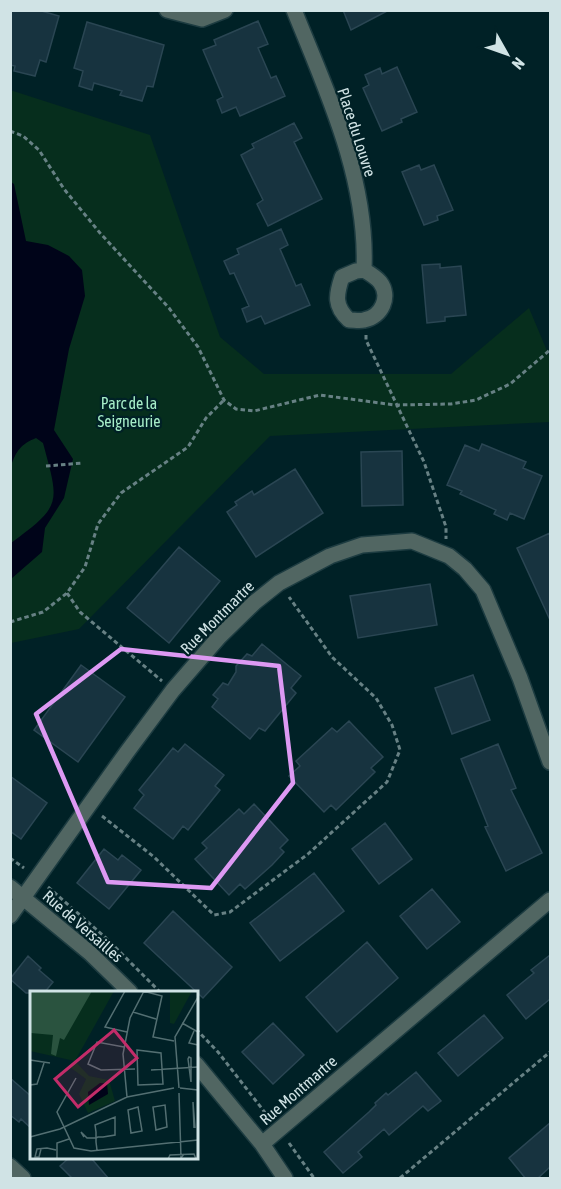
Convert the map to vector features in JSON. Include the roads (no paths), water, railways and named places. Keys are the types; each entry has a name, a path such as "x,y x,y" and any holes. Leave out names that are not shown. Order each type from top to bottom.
{"street":[{"path":"167,10 202,19 225,10"},
{"name":"Place du Louvre","path":"294,10 352,165 365,246 364,270"},
{"path":"364,270 379,281 385,291 382,307 378,314 367,320 349,320 338,306 337,289 342,277 364,270"},
{"name":"Rue Montmartre","path":"10,916 88,805 189,670 219,637 279,583 330,556 362,544 412,541 449,556 465,569 483,590 520,678 550,762"},
{"name":"Rue de Versailles","path":"10,887 90,953 128,991"},
{"name":"Rue Montmartre","path":"262,1144 550,900"},
{"path":"198,1066 262,1144 285,1179"},
{"path":"10,1166 22,1179"}],"water":[{"path":"11,182 14,184 26,241 48,245 69,256 82,270 85,296 69,349 54,430 73,459 64,498 45,528 42,552 11,579 11,543 40,520 48,510 54,491 43,443 36,438 20,449 11,466"}],"park label":[{"name":"Parc de la Seigneurie","path":"129,412"}]}
